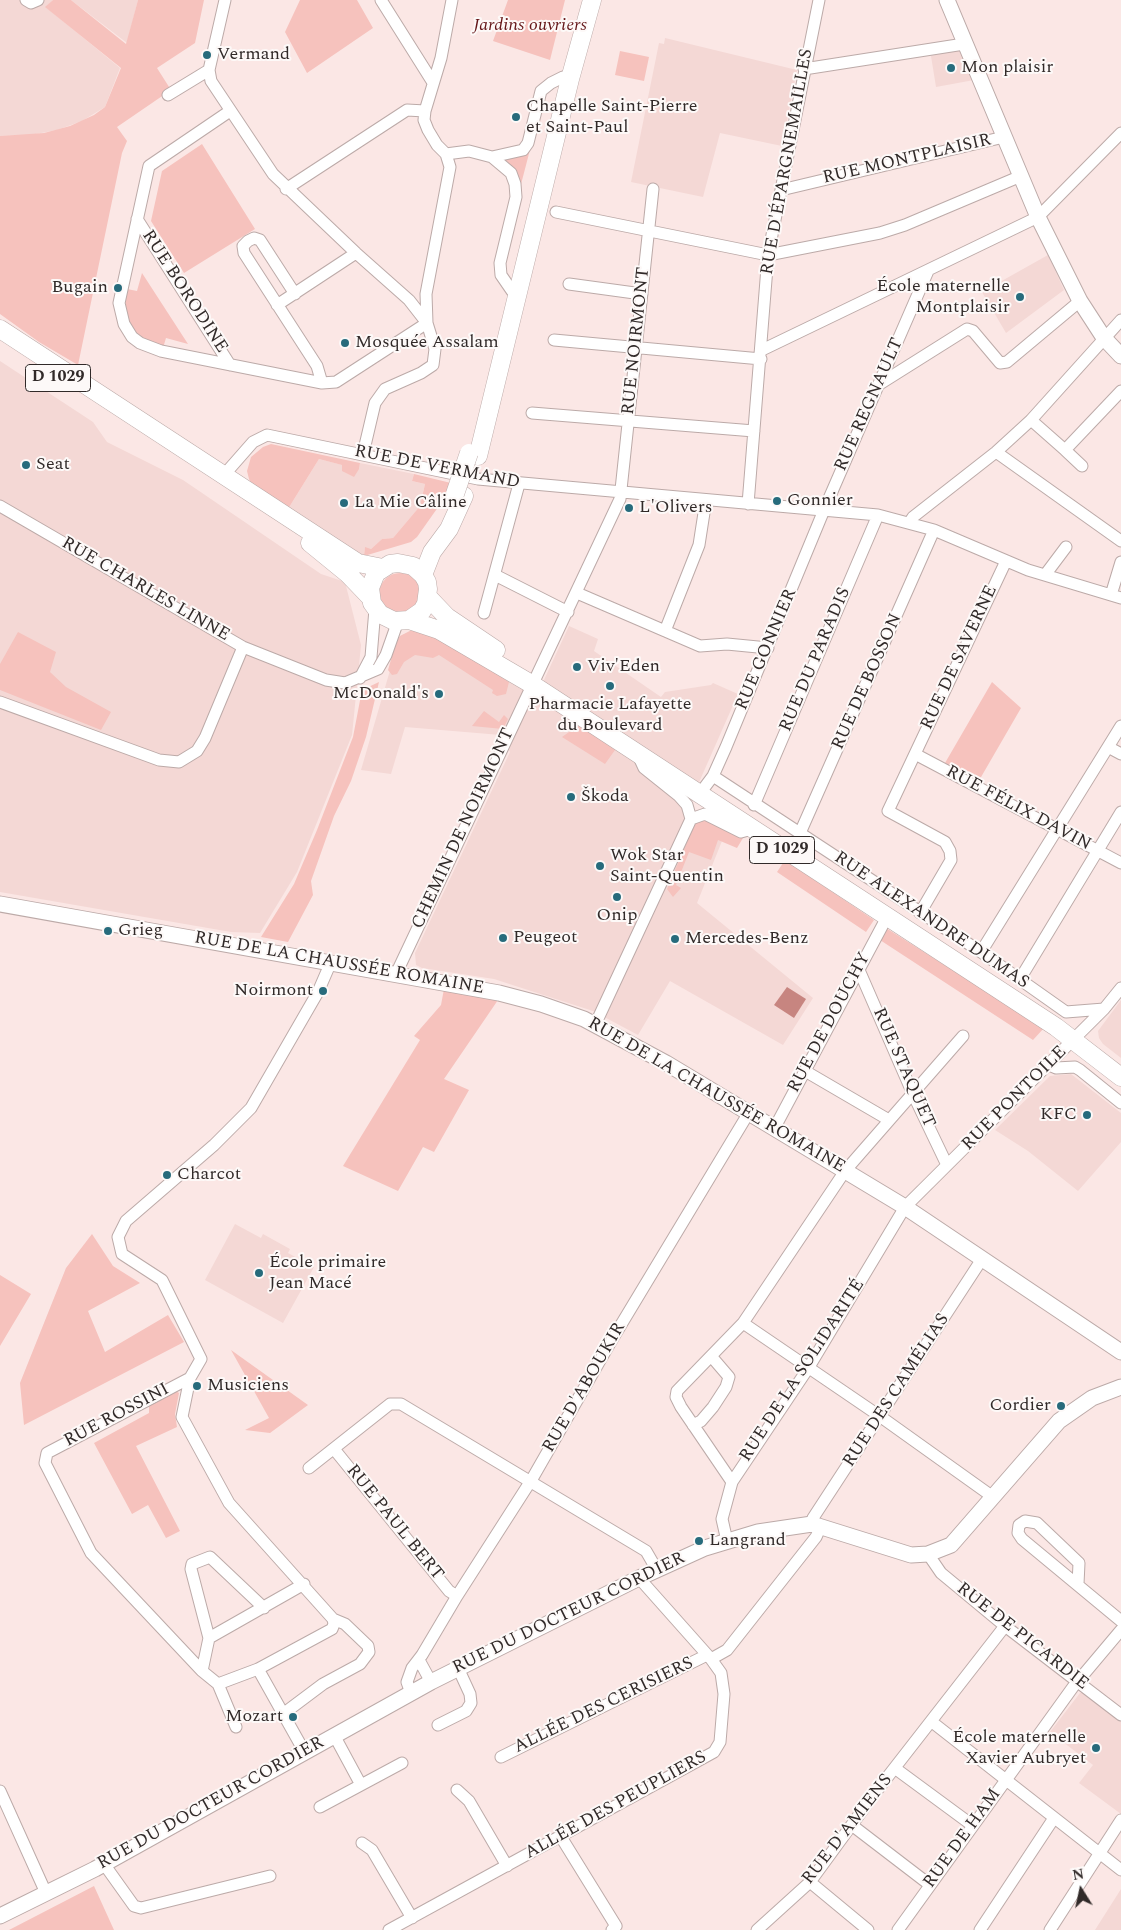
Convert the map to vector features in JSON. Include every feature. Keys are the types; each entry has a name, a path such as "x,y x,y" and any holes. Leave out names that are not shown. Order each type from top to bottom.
{"main road":[{"path":"473,455 583,0"},
{"path":"423,575 432,552 449,529 473,455 538,216 570,80 592,0"},
{"name":"D 1029","path":"0,329 222,478"},
{"name":"D 1029","path":"0,340 116,415 222,478"},
{"path":"222,478 358,563 383,568"},
{"path":"222,478 310,542 348,574 372,603 386,619 403,621 422,611 428,597 428,589 423,575 406,564 390,564 383,568 372,580 372,603"},
{"path":"406,564 428,541 460,495"},
{"name":"RUE ALEXANDRE DUMAS","path":"428,597 447,617 535,681 708,782 889,914"},
{"name":"D 1029","path":"403,621 438,630 535,681 637,754 752,829 889,914"},
{"path":"889,914 1121,1070"},
{"path":"1076,1038 1121,1077"}],"street":[{"path":"26,0 31,3 38,0"},
{"path":"225,0 209,70 211,82 272,174 356,253 410,300 427,323"},
{"path":"381,0 432,81"},
{"path":"363,454 375,403 385,389 422,373 433,365 435,350 427,323 426,294 450,179 450,167 446,154 437,145 428,130 424,120 424,111 432,81 441,58 452,0"},
{"name":"RUE D'ÉPARGNEMAILLES","path":"748,504 768,255 818,0"},
{"path":"947,0 1038,217 1080,301 1104,338 1121,356"},
{"path":"804,70 964,44"},
{"path":"168,95 209,70"},
{"path":"492,157 523,150 528,143 542,91 551,83 563,78"},
{"path":"230,110 149,166 119,303 120,314 128,331 140,343 148,347 322,383 336,382 427,323"},
{"path":"286,189 407,110 424,111"},
{"path":"554,340 636,348 761,354 1038,217 1121,133"},
{"name":"RUE MONTPLAISIR","path":"781,190 1004,137"},
{"path":"446,154 469,151 492,157 511,173 516,184 516,197 500,263 501,275 512,291"},
{"path":"556,212 768,255 905,225 1020,176"},
{"name":"RUE NOIRMONT","path":"621,493 653,189"},
{"name":"RUE BORODINE","path":"137,219 230,365"},
{"path":"294,294 260,240 254,238 248,241 243,246 244,253 317,366 322,383"},
{"path":"277,305 356,253"},
{"name":"RUE REGNAULT","path":"824,510 928,271"},
{"path":"568,284 642,294"},
{"path":"878,385 967,329 974,331 1000,363 1007,362 1080,301"},
{"path":"909,523 913,517 996,452 1031,420 1121,320"},
{"path":"1065,450 1121,391"},
{"path":"532,412 754,431"},
{"path":"1031,420 1082,466"},
{"name":"RUE DE VERMAND","path":"222,478 253,442 266,435 478,479 878,515 934,530 1006,561 1045,575 1116,596"},
{"path":"996,452 1121,541"},
{"path":"484,613 520,484"},
{"name":"CHEMIN DE NOIRMONT","path":"396,974 577,593 620,499 621,493"},
{"path":"665,631 699,544 706,500"},
{"name":"RUE CHARLES LINNE","path":"0,506 244,647 205,738 197,750 179,762 159,760 0,702"},
{"name":"RUE GONNIER","path":"708,782 768,648 824,510"},
{"name":"RUE DU PARADIS","path":"754,806 878,515"},
{"name":"RUE DE BOSSON","path":"800,833 934,530"},
{"path":"1045,575 1066,547"},
{"name":"RUE DE SAVERNE","path":"920,913 951,860 950,851 945,842 888,811 1006,561"},
{"path":"1116,596 1121,562"},
{"path":"495,575 568,612"},
{"path":"577,593 700,646 727,644 768,648"},
{"path":"360,678 371,657 372,603"},
{"path":"244,647 326,680 345,683 378,669 403,621"},
{"path":"982,952 1121,726"},
{"path":"1108,747 1121,754"},
{"path":"595,1025 691,819 686,805 679,796 644,768 637,754"},
{"name":"RUE FÉLIX DAVIN","path":"915,754 1121,863"},
{"name":"RUE ALEXANDRE DUMAS","path":"708,782 800,833 982,952 1066,1012 1104,1010"},
{"path":"1020,979 1121,812"},
{"path":"691,819 705,814 741,832 752,829"},
{"name":"RUE DE LA CHAUSSÉE ROMAINE","path":"0,904 499,993 541,1004 595,1025 666,1063 905,1207 1121,1352"},
{"name":"RUE DE DOUCHY","path":"774,1128 889,914"},
{"path":"283,1714 323,1684 360,1664 369,1652 368,1646 350,1629 333,1619 304,1584 229,1503 182,1417 190,1378 201,1359 162,1280 122,1254 118,1236 126,1221 251,1108 318,992 331,962"},
{"name":"RUE STAQUET","path":"859,970 913,1094 948,1165"},
{"name":"RUE PONTOILE","path":"905,1207 1104,1010 1121,988"},
{"path":"732,1482 676,1397 677,1391 744,1323 845,1171 963,1036"},
{"path":"1049,1065 1056,1068 1075,1067 1121,1104"},
{"path":"805,1071 889,1120"},
{"name":"RUE D'ABOUKIR","path":"411,1692 407,1682 412,1668 419,1660 457,1596 530,1482 610,1343 748,1114"},
{"name":"RUE DE LA SOLIDARITÉ","path":"727,1540 722,1519 732,1482 809,1367 905,1207"},
{"name":"RUE DES CAMÉLIAS","path":"709,1657 727,1650 816,1537 816,1525 813,1518 982,1259"},
{"path":"744,1323 881,1416 993,1497"},
{"path":"693,1425 701,1421 713,1407 730,1377 711,1356"},
{"name":"RUE ROSSINI","path":"190,1378 47,1453 45,1464 91,1554 202,1671"},
{"name":"RUE DU DOCTEUR CORDIER","path":"0,1916 104,1864 411,1692 639,1578 727,1540 758,1532 816,1525 911,1555 928,1554 951,1545 1059,1420 1092,1398 1121,1387"},
{"path":"309,1468 395,1402 646,1551 657,1570"},
{"name":"RUE PAUL BERT","path":"334,1448 450,1591 457,1596"},
{"path":"1078,1584 1079,1563 1037,1524 1025,1521 1019,1525 1018,1533 1022,1539 1121,1622"},
{"name":"RUE DE PICARDIE","path":"928,1554 941,1573 1005,1626 1121,1715"},
{"path":"236,1727 218,1684 202,1671 209,1638 191,1569 192,1564 206,1556 210,1557 264,1608"},
{"path":"639,1578 709,1657"},
{"path":"209,1638 304,1584"},
{"path":"218,1684 258,1669 332,1629 333,1619"},
{"name":"RUE D'AMIENS","path":"757,1930 810,1882 853,1826 875,1793 896,1769 1005,1626"},
{"name":"RUE DE HAM","path":"898,1930 972,1825 1079,1681 1121,1630"},
{"name":"ALLÉE DES PEUPLIERS","path":"389,1930 714,1752 720,1742 724,1694 721,1673 709,1657"},
{"name":"ALLÉE DES CERISIERS","path":"501,1757 709,1657"},
{"path":"419,1660 431,1682"},
{"path":"438,1725 466,1711 471,1703 470,1694 458,1668"},
{"path":"258,1669 304,1751"},
{"path":"932,1722 1121,1870"},
{"path":"334,1735 361,1785"},
{"path":"320,1807 402,1763"},
{"path":"896,1769 972,1825"},
{"name":"ALLÉE DES PEUPLIERS","path":"457,1790 469,1800 507,1866"},
{"path":"0,1791 46,1893"},
{"path":"980,1930 1054,1818"},
{"path":"1050,1930 1121,1820"},
{"path":"853,1826 930,1885"},
{"path":"561,1837 616,1926 612,1930"},
{"path":"362,1843 372,1850 412,1918"},
{"path":"104,1864 134,1906 141,1908 270,1876"},
{"path":"810,1882 868,1930"}],"shaded area":[{"path":"0,0 53,0 46,7 120,68 105,107 82,121 57,130 31,135 0,136"},
{"path":"71,0 138,0 127,43"},
{"path":"665,38 797,70 782,146 720,133 703,197 631,182 659,43 664,44"},
{"name":"Mon plaisir","path":"961,49 974,80 936,87 931,56"},
{"name":"École maternelle Montplaisir","path":"1048,255 1064,290 1006,333 982,292"},
{"path":"0,361 93,422 107,442 183,480 321,574 345,582 361,645 352,735 297,872 260,933 231,932 0,892"},
{"path":"319,459 359,469 360,463 414,474 412,481 425,484 420,506 393,538 382,539 371,549 365,548 364,556 288,509"},
{"path":"569,626 598,639 594,651 661,697 665,692 711,685 713,683 738,694 685,814 722,841 697,903 813,998 783,1045 670,981 638,1035 593,1011 494,979 422,968 416,965 415,953 510,752 501,735 405,727 391,774 361,770 400,636 415,628 537,695"},
{"path":"787,987 806,999 794,1018 774,1005"},
{"path":"1121,1000 1121,1058 1103,1044 1099,1038 1098,1031"},
{"path":"1071,1074 1121,1113 1121,1142 1078,1191 1028,1151 995,1130 1050,1076"},
{"name":"École primaire Jean Macé","path":"235,1224 261,1238 263,1234 290,1249 288,1253 314,1267 283,1323 205,1280"},
{"name":"École maternelle Xavier Aubryet","path":"1080,1693 1083,1693 1121,1721 1121,1814 1079,1783 1093,1765 1050,1732"},
{"path":"1121,1889 1121,1930 1095,1930"}],"green space":[{"path":"53,0 71,0 126,44 138,0 204,0 195,43 157,68 171,90 117,127 127,141 122,153 78,365 39,342 0,314 0,136 44,133 70,126 94,115 105,107 121,68 45,7"},
{"path":"300,0 357,0 373,28 307,73 285,32"},
{"name":"Jardins ouvriers","path":"508,0 565,0 550,60 493,41"},
{"path":"620,51 649,57 644,81 615,75"},
{"path":"532,142 519,192 516,173 505,160"},
{"path":"202,144 255,229 184,273 151,221 162,171"},
{"path":"142,273 188,344 166,338 163,348 151,343 132,330 126,315 125,297 127,289 137,291"},
{"path":"271,444 360,463 359,469 354,477 342,471 342,465 319,459 288,509 251,483 249,479 247,471 251,457 263,447"},
{"path":"414,474 451,483 441,503 417,537 411,542 364,556 365,547 371,549 382,539 393,538 420,506 425,484 412,481"},
{"path":"400,573 415,579 421,594 415,609 400,615 385,609 379,594 385,579"},
{"path":"412,630 430,632 509,682 506,694 497,696 492,693 493,690 439,655 433,658 415,655 404,662 397,674 392,675 388,670 396,642 400,636"},
{"path":"18,632 56,652 50,672 66,687 111,712 101,730 0,690 0,664"},
{"path":"379,682 366,737 351,781 334,816 311,881 313,895 288,942 261,937 294,884 317,830 353,737 362,690"},
{"path":"992,682 1021,708 977,784 945,763"},
{"path":"484,711 499,722 504,715 508,719 503,729 472,726"},
{"path":"579,725 615,750 605,764 562,737"},
{"path":"704,818 743,838 737,848 718,840 711,860 689,852 676,885 681,888 673,897 667,889 696,821"},
{"path":"785,860 874,920 866,932 777,872"},
{"path":"886,928 1044,1028 1033,1040 880,940"},
{"path":"444,989 498,1000 444,1079 469,1090 434,1152 423,1147 398,1191 343,1166 420,1040 414,1036 441,1005"},
{"path":"92,1234 113,1266 140,1283 88,1311 105,1352 168,1315 184,1342 24,1425 20,1383 66,1268"},
{"path":"0,1275 31,1294 0,1346"},
{"path":"231,1350 308,1405 270,1433 245,1430 269,1418"},
{"path":"175,1390 179,1393 175,1414 177,1427 136,1446 180,1531 166,1538 148,1505 132,1514 94,1443 149,1413 149,1403"},
{"path":"94,1886 114,1930 9,1930"}],"place":[{"name":"Vermand","path":"207,55"},
{"name":"Mon plaisir","path":"951,68"},
{"name":"Chapelle Saint-Pierre et Saint-Paul","path":"516,117"},
{"name":"Bugain","path":"118,288"},
{"name":"École maternelle Montplaisir","path":"1020,297"},
{"name":"Mosquée Assalam","path":"345,343"},
{"name":"Seat","path":"26,465"},
{"name":"Gonnier","path":"777,501"},
{"name":"La Mie Câline","path":"344,503"},
{"name":"L'Olivers","path":"629,508"},
{"name":"Viv'Eden","path":"577,667"},
{"name":"Pharmacie Lafayette du Boulevard","path":"610,686"},
{"name":"McDonald's","path":"439,694"},
{"name":"Škoda","path":"571,797"},
{"name":"Wok Star Saint-Quentin","path":"600,866"},
{"name":"Onip","path":"617,897"},
{"name":"Grieg","path":"108,931"},
{"name":"Peugeot","path":"503,938"},
{"name":"Mercedes-Benz","path":"675,939"},
{"name":"Noirmont","path":"323,991"},
{"name":"KFC","path":"1087,1115"},
{"name":"Charcot","path":"167,1175"},
{"name":"École primaire Jean Macé","path":"259,1273"},
{"name":"Musiciens","path":"197,1386"},
{"name":"Cordier","path":"1061,1406"},
{"name":"Langrand","path":"699,1541"},
{"name":"Mozart","path":"293,1717"},
{"name":"École maternelle Xavier Aubryet","path":"1096,1748"}]}
